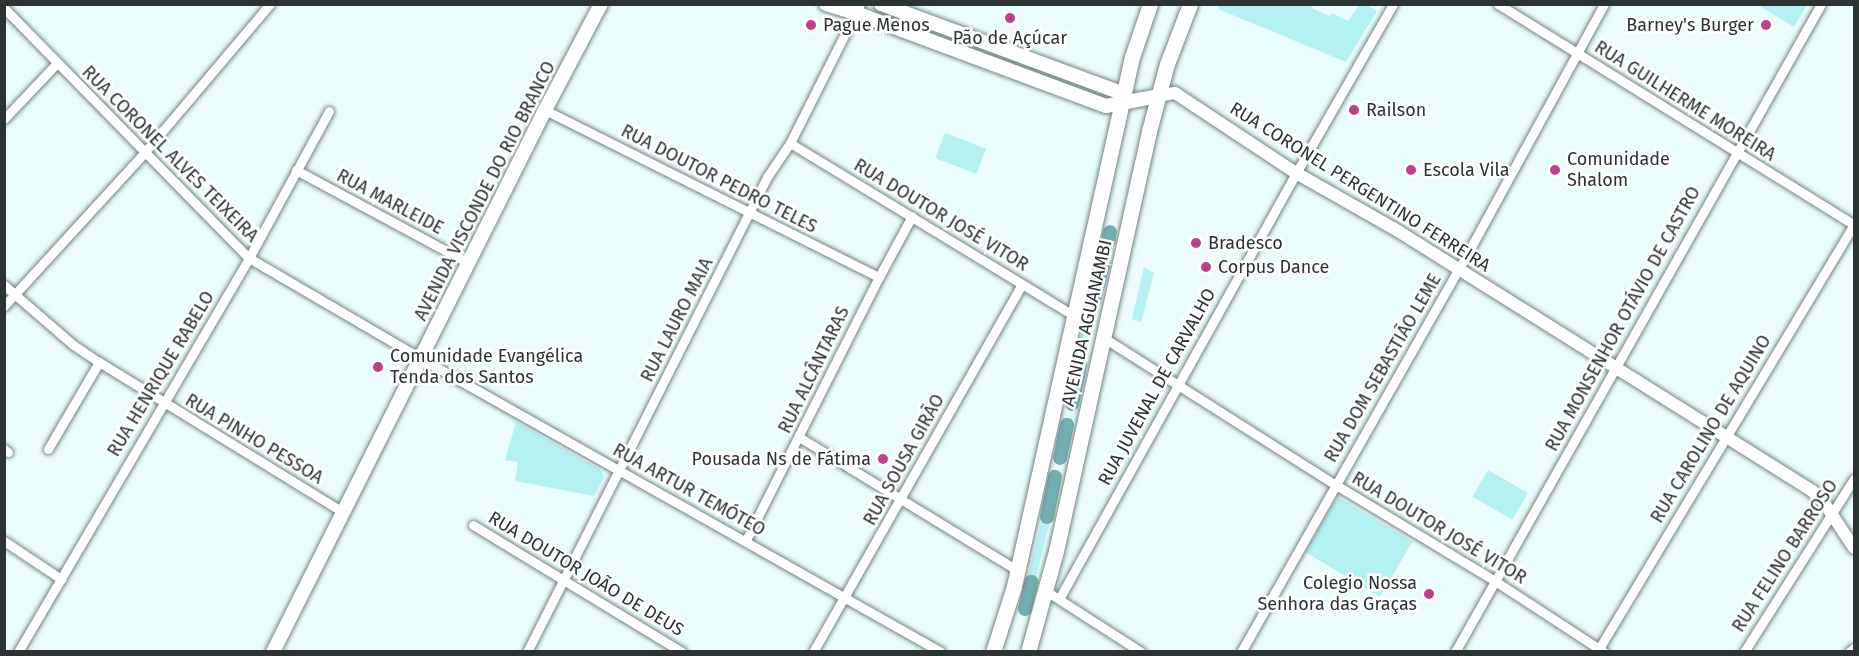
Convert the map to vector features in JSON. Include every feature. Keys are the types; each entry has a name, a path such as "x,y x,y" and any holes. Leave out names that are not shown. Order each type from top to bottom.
{"main road":[{"name":"AVENIDA VISCONDE DO RIO BRANCO","path":"273,651 545,110 601,4"},
{"name":"RUA CORONEL PERGENTINO FERREIRA","path":"826,4 858,9 1106,106 1123,98 1159,96"},
{"path":"881,4 1123,98"},
{"name":"AVENIDA AGUANAMBI","path":"993,651 1017,570 1132,57 1150,4"},
{"name":"AVENIDA AGUANAMBI","path":"1028,651 1052,595 1104,338 1159,96 1167,64 1190,4"}],"street":[{"path":"4,306 144,153 270,4"},
{"name":"RUA JUVENAL DE CARVALHO","path":"1052,595 1088,542 1393,4"},
{"name":"RUA GUILHERME MOREIRA","path":"1498,4 1854,225"},
{"name":"RUA DOM SEBASTIÃO LEME","path":"1241,651 1459,269 1604,4"},
{"name":"RUA MONSENHOR OTÁVIO DE CASTRO","path":"1455,651 1821,4"},
{"name":"RUA CORONEL ALVES TEIXEIRA","path":"4,8 249,258 420,358"},
{"name":"RUA LAURO MAIA","path":"527,651 565,580 767,177 790,142 858,9"},
{"path":"4,118 57,63"},
{"name":"RUA CORONEL PERGENTINO FERREIRA","path":"1159,96 1175,93 1296,173 1398,231 1812,491 1832,514 1854,548"},
{"name":"RUA DOUTOR PEDRO TELES","path":"545,110 879,277"},
{"name":"RUA HENRIQUE RABELO","path":"18,651 249,258 329,111"},
{"name":"RUA DOUTOR JOSÉ VITOR","path":"790,142 1074,316"},
{"name":"RUA MARLEIDE","path":"296,170 469,263"},
{"name":"RUA ALCÂNTARAS","path":"746,540 912,216"},
{"name":"RUA CAROLINO DE AQUINO","path":"1600,650 1725,437 1854,225"},
{"name":"RUA SOUSA GIRÃO","path":"813,651 846,597 1022,284"},
{"name":"RUA PINHO PESSOA","path":"4,285 72,344 162,403 343,512"},
{"name":"RUA DOUTOR JOSÉ VITOR","path":"1104,338 1336,484 1495,580 1600,650"},
{"name":"RUA ARTUR TEMÓTEO","path":"420,358 619,472 746,540 941,651"},
{"path":"48,448 99,362"},
{"path":"799,437 1017,570"},
{"name":"RUA FELINO BARROSO","path":"1744,651 1854,479"},
{"name":"RUA DOUTOR JOÃO DE DEUS","path":"473,525 677,650"},
{"path":"4,541 61,579"},
{"path":"1052,595 1141,651"},
{"path":"1849,651 1854,648"}],"shaded area":[{"path":"1220,4 1313,5 1312,8 1329,16 1332,13 1348,21 1359,5 1367,5 1377,11 1346,62 1218,9"},
{"path":"1758,5 1807,5 1794,27"},
{"path":"945,133 986,149 976,174 935,158"},
{"path":"1144,267 1154,273 1141,322 1132,319"},
{"path":"1091,300 1098,302 1079,366 1073,364"},
{"path":"516,422 601,470 604,477 594,496 515,481 518,462 505,460"},
{"path":"1488,470 1528,493 1512,520 1472,497"},
{"path":"1338,497 1413,542 1380,597 1305,552"},
{"path":"1043,516 1051,518 1034,584 1027,582"}],"waterway":[{"path":"1108,242 1110,232"},
{"path":"1094,301 1103,264"},
{"path":"1072,404 1080,365"},
{"path":"1060,458 1067,425"},
{"path":"1047,517 1055,477"},
{"path":"1025,609 1031,582"}],"place":[{"name":"Pão de Açúcar","path":"1010,18"},
{"name":"Pague Menos","path":"811,25"},
{"name":"Barney's Burger","path":"1766,25"},
{"name":"Railson","path":"1354,110"},
{"name":"Escola Vila","path":"1411,170"},
{"name":"Comunidade Shalom","path":"1555,170"},
{"name":"Bradesco","path":"1196,243"},
{"name":"Corpus Dance","path":"1206,267"},
{"name":"Comunidade Evangélica Tenda dos Santos","path":"378,367"},
{"name":"Pousada Ns de Fátima","path":"883,459"},
{"name":"Colegio Nossa Senhora das Graças","path":"1429,594"}]}
